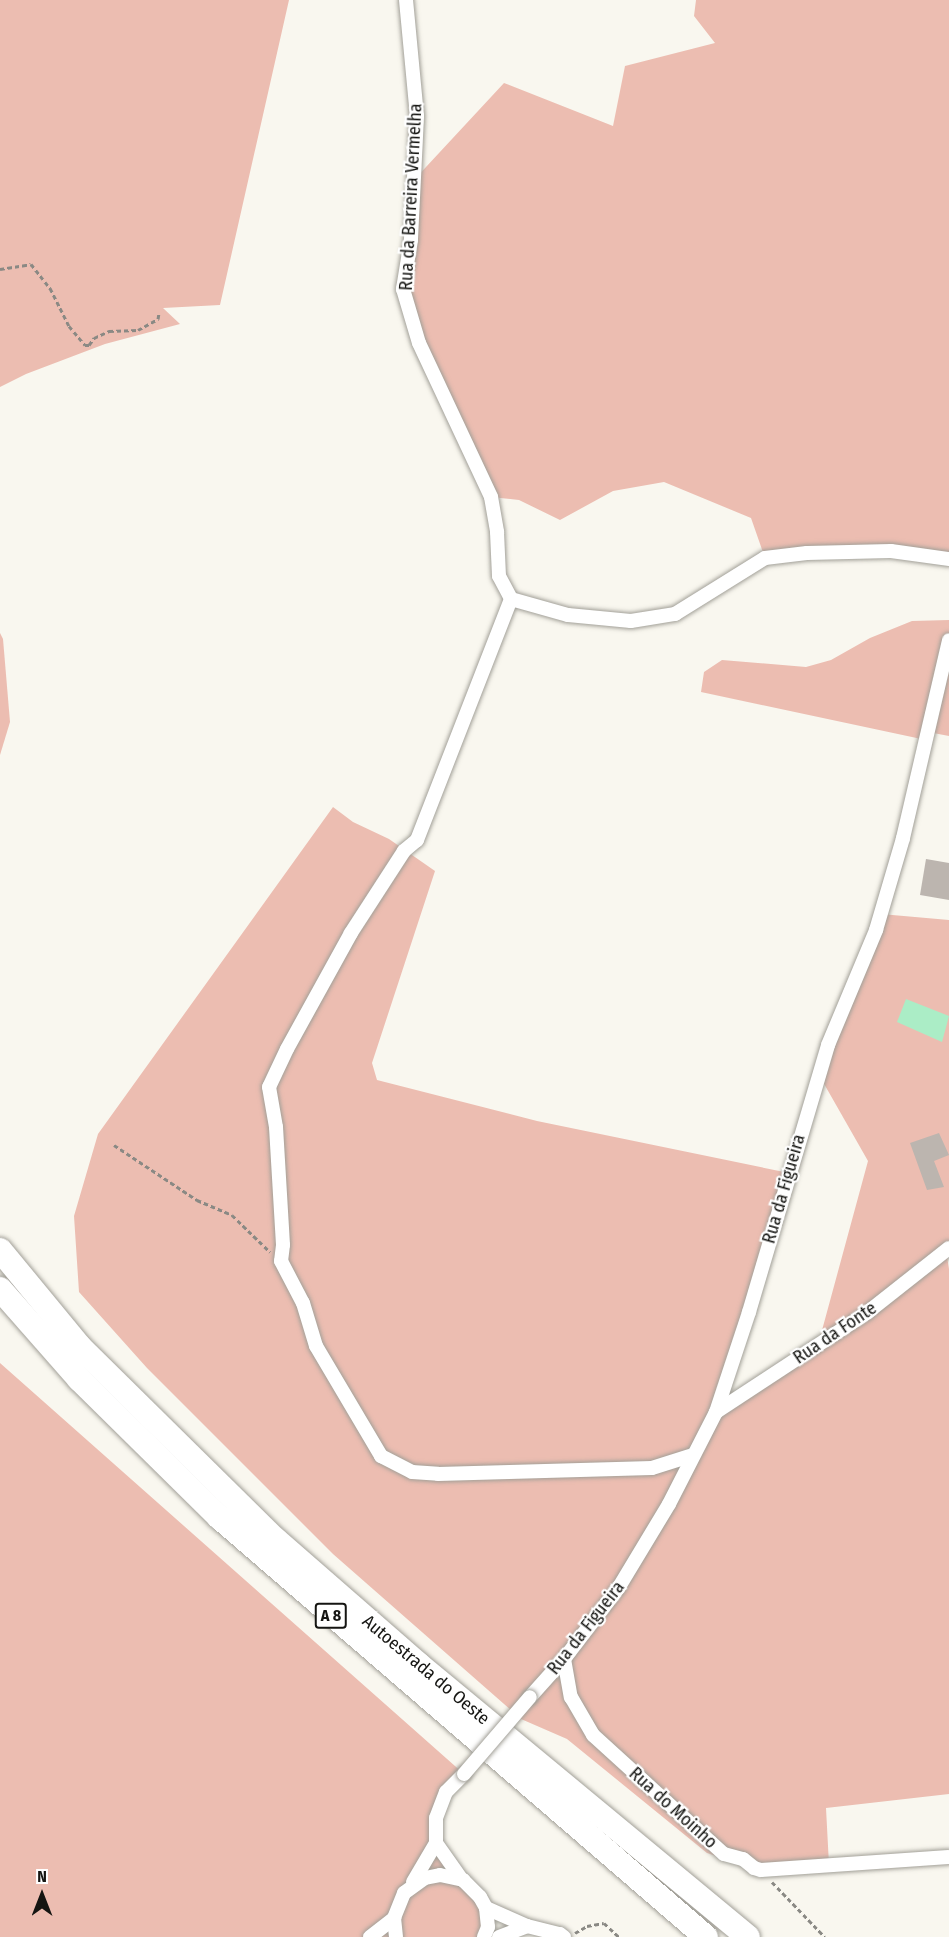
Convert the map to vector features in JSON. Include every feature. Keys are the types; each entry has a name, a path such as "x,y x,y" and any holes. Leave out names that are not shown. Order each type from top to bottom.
{"highway":[{"name":"Autoestrada do Oeste","path":"0,1250 80,1347 276,1540 427,1672 748,1937"},
{"name":"Autoestrada do Oeste","path":"0,1289 79,1379 166,1467 266,1560 706,1937"},
{"path":"0,1313 40,1359 79,1379"}],"street":[{"name":"Rua da Barreira Vermelha","path":"406,0 417,116 411,240 403,289 419,343 490,497 497,532 499,576 511,599"},
{"path":"693,1455 652,1468 438,1474 412,1472 381,1456 315,1346 303,1303 281,1261 283,1245 276,1127 269,1087 287,1048 351,933 404,851 417,840 511,599 568,615 631,621 675,614 765,558 807,553 891,551 949,559"},
{"name":"Rua da Figueira","path":"436,1843 436,1818 446,1792 564,1659 619,1587 669,1503 716,1412 749,1312 828,1045 876,930 903,838 949,640"},
{"name":"Rua da Fonte","path":"716,1412 868,1312 949,1248"},
{"name":"Rua do Moinho","path":"564,1659 571,1697 593,1735 724,1854 743,1859 754,1868 761,1870"},
{"path":"396,1937 394,1918 399,1900 411,1886 436,1843 463,1880 473,1887 486,1908 488,1926 484,1937"},
{"path":"761,1870 949,1857"},
{"path":"411,1886 424,1878 441,1875 463,1880"},
{"path":"486,1908 527,1926 566,1937"},
{"path":"370,1937 394,1918"},
{"path":"499,1937 527,1926"}],"path":[{"path":"0,269 31,264 50,288 69,326 85,345 89,345 94,338 109,331 138,330 158,319 159,314"},
{"path":"114,1144 197,1200 232,1215 258,1243 281,1261"},
{"path":"761,1870 825,1937"},
{"path":"566,1937 587,1926 604,1923 619,1937"}],"shaded area":[{"path":"0,0 289,0 220,305 163,308 180,324 105,344 26,374 0,387"},
{"path":"696,0 949,0 949,559 891,551 765,558 751,518 664,482 613,491 560,520 519,500 491,497 403,289 413,181 504,83 613,126 625,66 715,43 694,16"},
{"path":"949,620 949,736 928,732 926,740 701,692 704,672 722,660 806,667 831,660 870,638 912,621"},
{"path":"0,633 3,639 10,722 0,755"},
{"path":"333,807 353,822 389,839 435,871 372,1063 377,1080 537,1121 789,1173 716,1411 818,1345 868,1161 819,1075 881,914 949,920 949,1248 946,1250 949,1269 949,1794 826,1808 829,1865 741,1864 707,1853 567,1739 521,1719 333,1554 147,1368 79,1292 74,1216 98,1134"},
{"path":"906,999 949,1016 942,1042 897,1022"},
{"path":"0,1363 464,1774 446,1792 436,1846 459,1878 415,1882 392,1921 395,1937 0,1937"},
{"path":"429,1880 458,1881 480,1901 482,1937 400,1937 400,1908 406,1896"}],"building":[{"path":"926,859 949,863 949,900 920,895"},
{"path":"939,1133 949,1155 934,1161 944,1187 927,1190 910,1143"}]}
